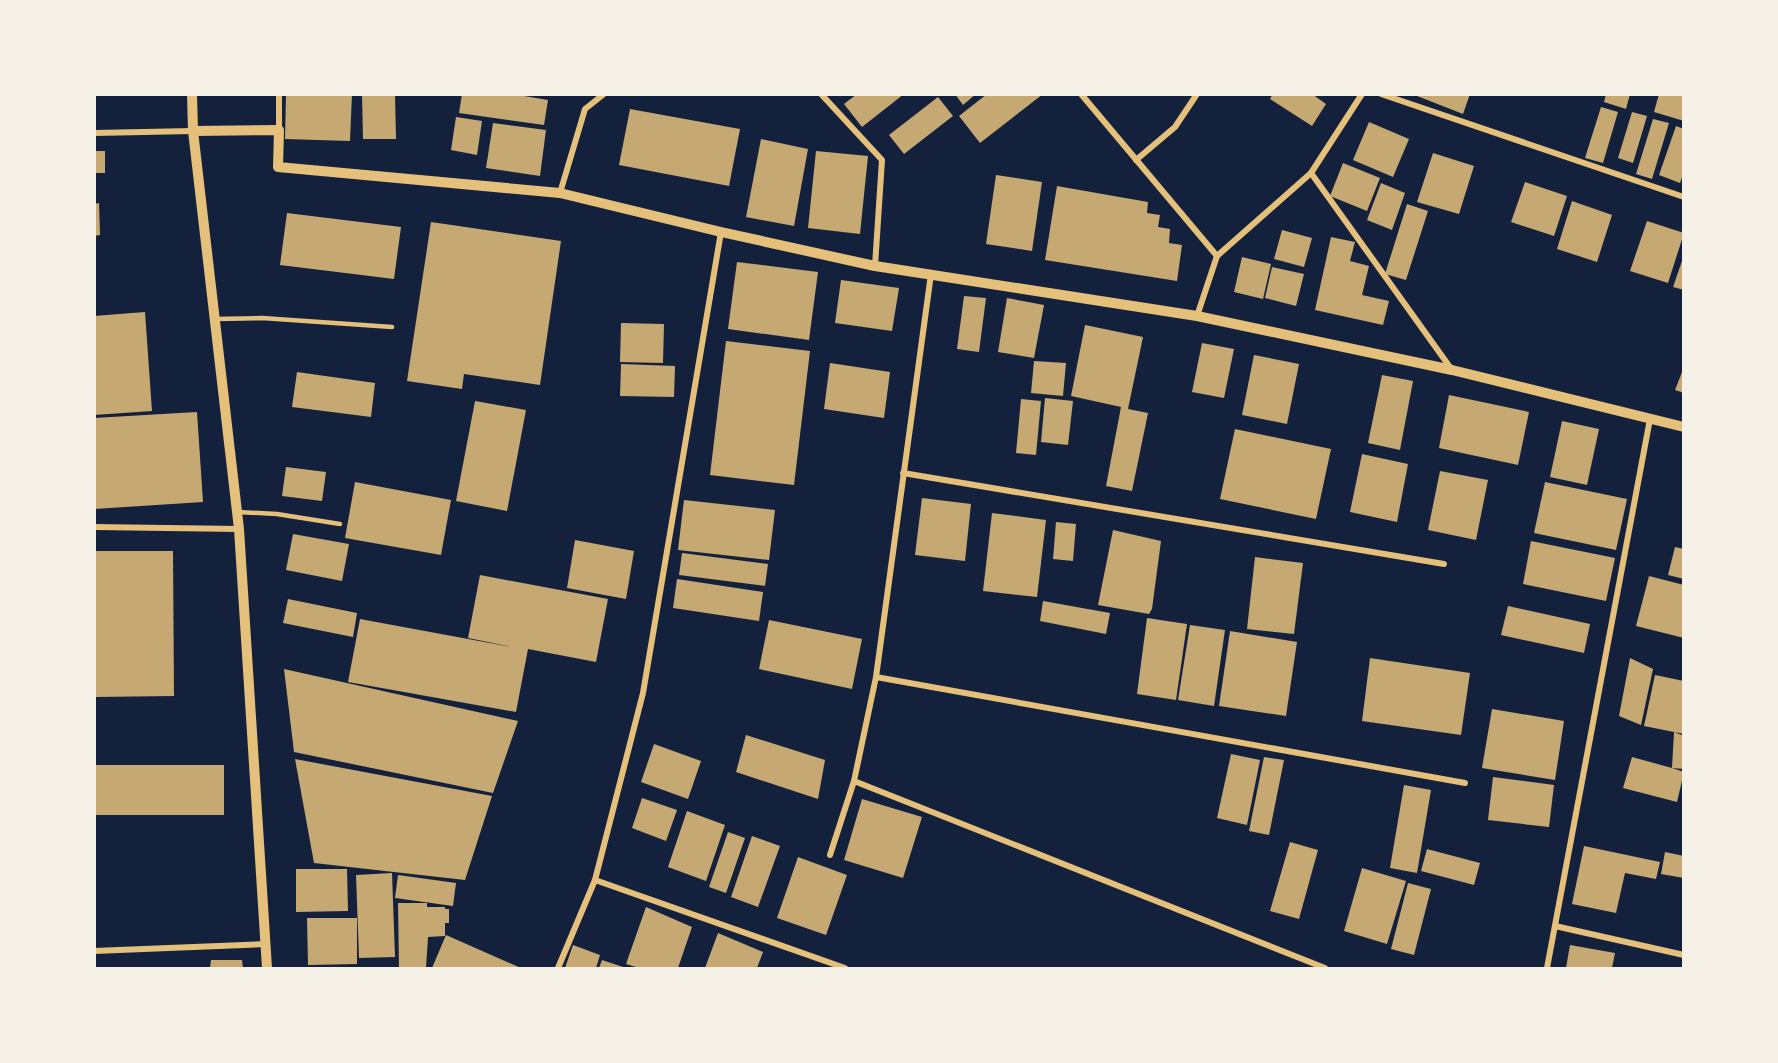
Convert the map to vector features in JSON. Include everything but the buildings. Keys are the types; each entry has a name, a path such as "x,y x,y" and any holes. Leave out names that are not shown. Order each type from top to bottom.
{"street":[{"path":"192,94 193,131 239,530 267,969"},
{"path":"279,94 278,168 560,193 875,266 1197,316 1452,370 1683,428"},
{"path":"560,193 585,109 604,94"},
{"path":"821,94 882,160 875,266"},
{"path":"1081,94 1217,256"},
{"path":"1136,160 1176,128 1197,94"},
{"path":"1197,316 1217,256 1311,172 1362,94"},
{"path":"1381,94 1683,197"},
{"path":"94,133 279,130"},
{"path":"1311,172 1452,370"},
{"path":"558,969 595,880 643,693 721,232"},
{"path":"830,855 854,781 876,677 931,274"},
{"path":"1547,969 1650,419"},
{"path":"903,473 1444,564"},
{"path":"94,527 239,530"},
{"path":"876,677 1465,783"},
{"path":"854,781 1325,969"},
{"path":"595,880 845,969"},
{"path":"1555,926 1683,955"},
{"path":"94,951 266,944"}],"lane":[{"path":"215,319 262,318 392,327"},
{"path":"237,512 277,514 340,524"}]}
